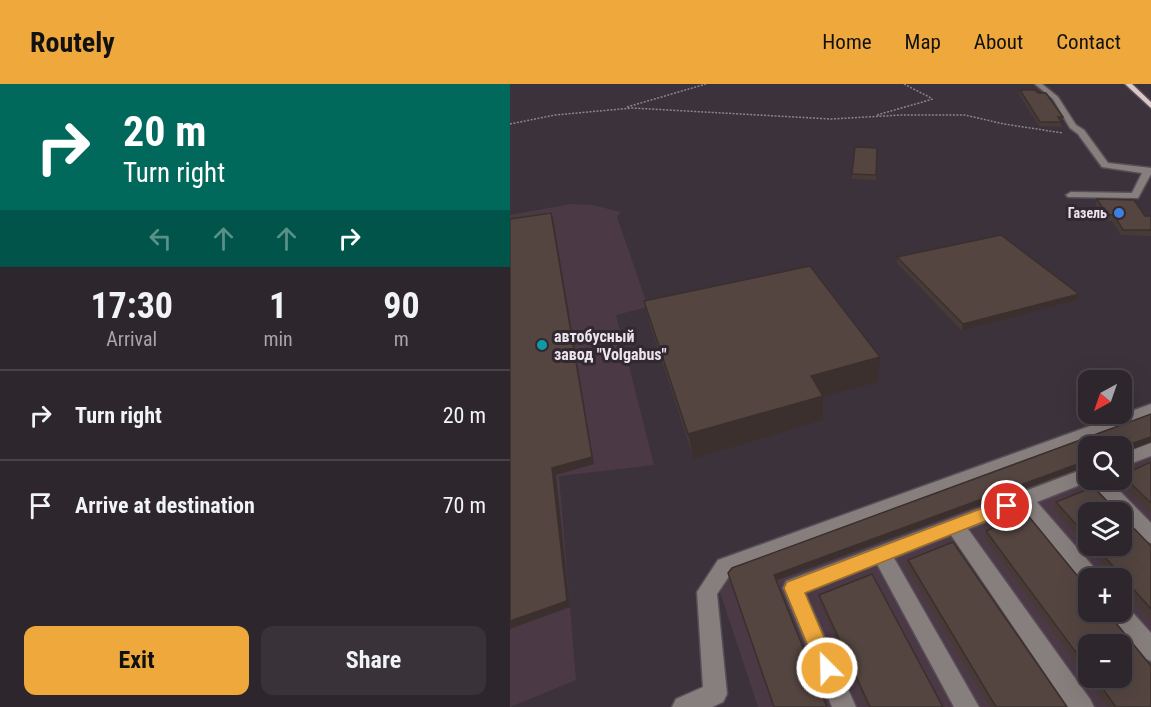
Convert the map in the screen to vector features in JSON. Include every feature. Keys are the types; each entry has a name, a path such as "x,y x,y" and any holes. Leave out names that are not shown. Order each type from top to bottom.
{"main road":[{"path":"1128,84 1151,106"}],"street":[{"path":"1038,84 1056,98 1073,126 1081,132 1105,165 1149,171 1135,196 1071,195"},
{"path":"684,707 716,701 707,592 725,566 1151,409"},
{"path":"1132,457 1151,450"},
{"path":"844,707 793,588 1078,478"},
{"path":"1108,490 1151,535"},
{"path":"1024,499 1082,568"},
{"path":"955,526 1082,707"},
{"path":"882,554 967,707"},
{"path":"1127,622 1151,650"}],"path":[{"path":"620,109 706,84"},
{"path":"876,116 881,112 933,99 904,84"},
{"path":"510,124 555,115 620,109 694,109 831,119 965,115 1004,124 1053,129 1068,134"}],"shaded area":[{"path":"571,204 592,205 621,212 617,217 648,307 616,315 654,465 559,476 576,680 510,707 510,215"},
{"path":"1151,427 1151,707 758,707 716,580 1078,453 1078,490 1132,490 1132,440"}],"building":[{"path":"1020,90 1046,93 1063,117 1058,117 1062,122 1040,122"},
{"path":"855,147 877,148 876,175 852,174"},
{"name":"Газель","path":"1097,199 1134,200 1145,216 1151,216 1151,230 1123,230 1114,215 1107,215"},
{"name":"автобусный завод \"Volgabus\"","path":"551,213 592,457 552,468 567,601 510,621 510,219"},
{"path":"1001,235 1079,294 963,324 897,257"},
{"path":"810,266 880,357 811,376 823,396 688,434 644,301"},
{"path":"1151,414 1151,437 1132,444 1132,436 1091,436 1124,424 1132,424 1132,421"},
{"path":"1078,441 1078,464 774,575 827,707 774,707 728,573 732,568"},
{"path":"1151,462 1151,503 1132,485 1132,471"},
{"path":"1086,490 1096,490 1108,502 1078,502 1078,527 1056,502"},
{"path":"1026,513 1078,577 1078,622 1115,622 1125,634 1078,634 1078,655 986,531"},
{"path":"1132,526 1151,546 1151,609 1132,588 1132,568 1115,568 1104,556 1132,556"},
{"path":"953,542 1067,707 996,707 908,560"},
{"path":"872,574 943,707 870,707 819,595"},
{"path":"1132,643 1151,666 1151,707 1116,707 1102,688 1132,688"}],"place":[{"name":"Газель","path":"1119,213"},
{"name":"автобусный завод \"Volgabus\"","path":"542,345"}],"route":[{"path":"827,668 793,588 1007,506"}]}
